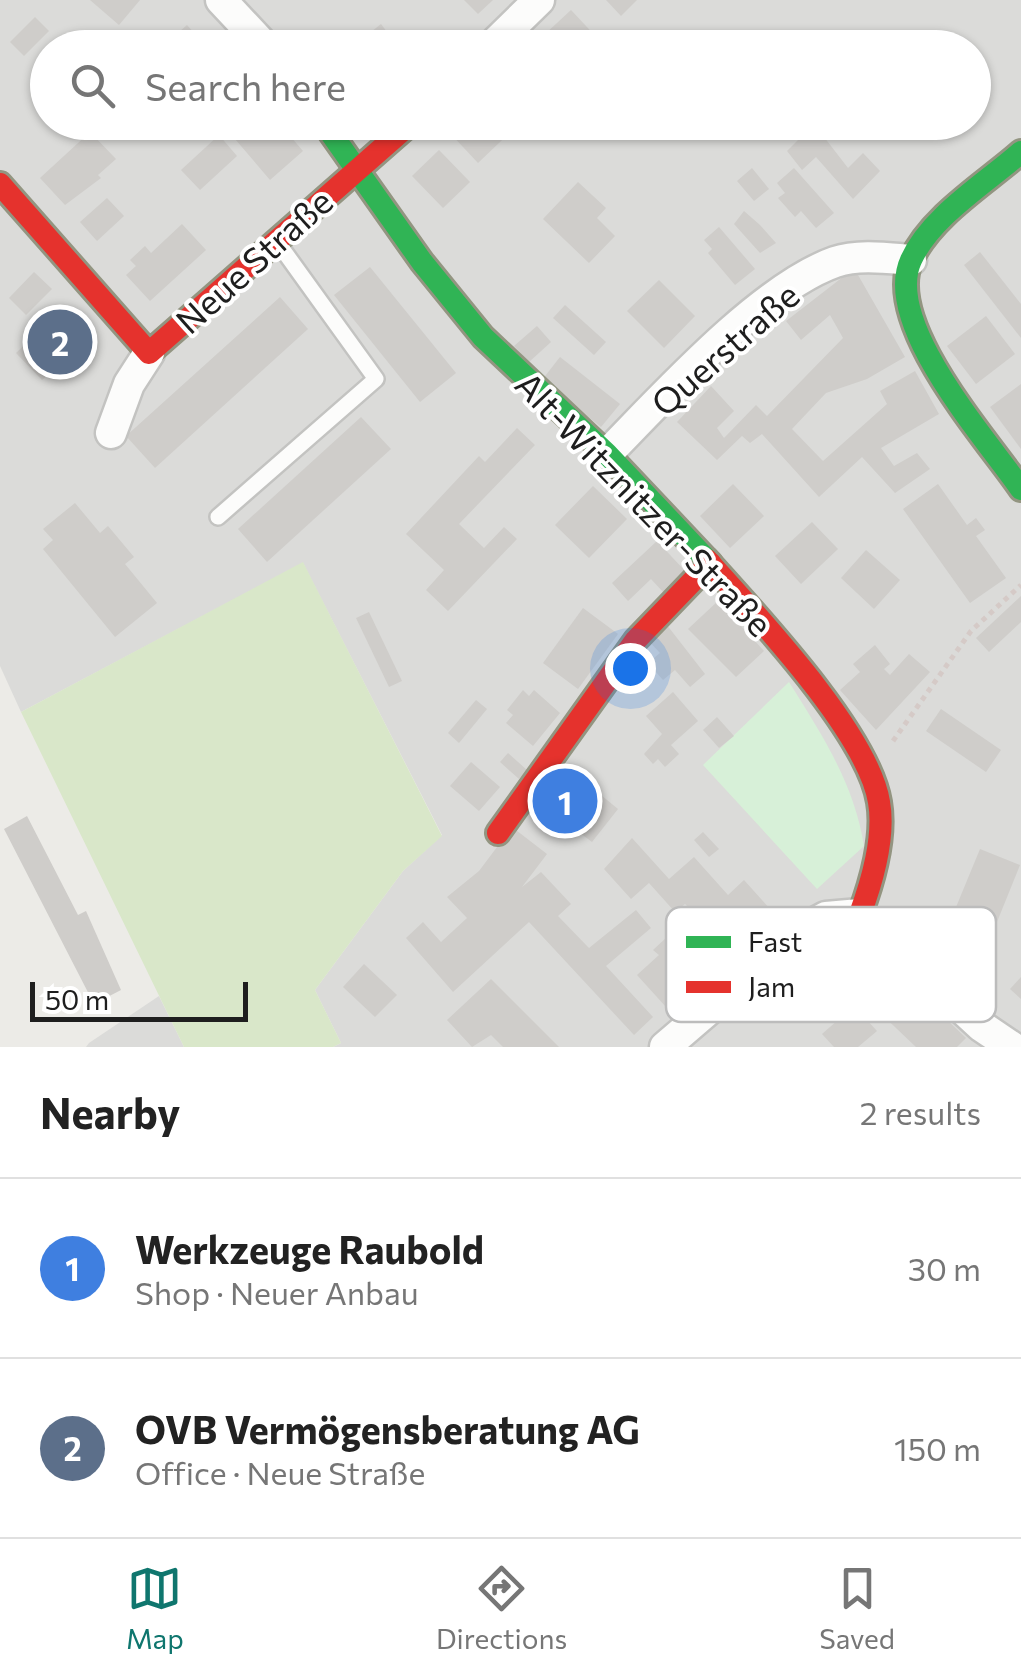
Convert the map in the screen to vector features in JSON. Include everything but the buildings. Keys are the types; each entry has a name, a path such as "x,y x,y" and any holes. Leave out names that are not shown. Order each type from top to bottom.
{"street":[{"path":"221,0 249,30"},
{"path":"508,30 539,0"},
{"name":"Alt-Witznitzer-Straße","path":"336,140 422,262 483,337 608,454 710,563 833,710 870,771 880,804 879,840 862,907"},
{"name":"Neue Straße","path":"111,434 129,384 149,353 390,140"},
{"path":"1021,152 940,223 911,260 904,292 916,336 1021,490"},
{"name":"Neue Straße","path":"0,184 149,353"},
{"name":"Querstraße","path":"608,454 722,340 812,273 838,261 911,260"},
{"path":"498,832 636,640 710,563"},
{"path":"666,1047 695,1022"},
{"path":"978,1022 1012,1047"}],"lane":[{"path":"218,517 376,380 276,240"}],"path":[{"path":"870,771 971,631 1021,584"}],"shaded area":[{"path":"0,0 1021,0 1021,1047 333,1047 341,1043 315,990 403,871 442,835 303,563 21,712 0,666"},
{"path":"159,996 184,1047 86,1047 89,1043"}],"green space":[{"path":"303,562 442,836 403,871 315,990 341,1043 333,1047 184,1047 21,712"},
{"path":"789,682 845,780 864,846 817,889 703,765"}],"traffic: fast":[{"path":"336,140 422,262 483,337 607,454 707,560"},
{"path":"1021,152 932,229 911,260 906,286 911,315 942,379 1021,489"}],"traffic: jam":[{"path":"0,184 149,353 392,140"},
{"path":"707,560 807,675 854,743 870,774 879,802 880,829 862,907"},
{"path":"498,833 636,640 710,563"}],"place":[{"name":"OVB Vermögensberatung AG","path":"60,342"},
{"name":"Werkzeuge Raubold","path":"565,801"}]}
